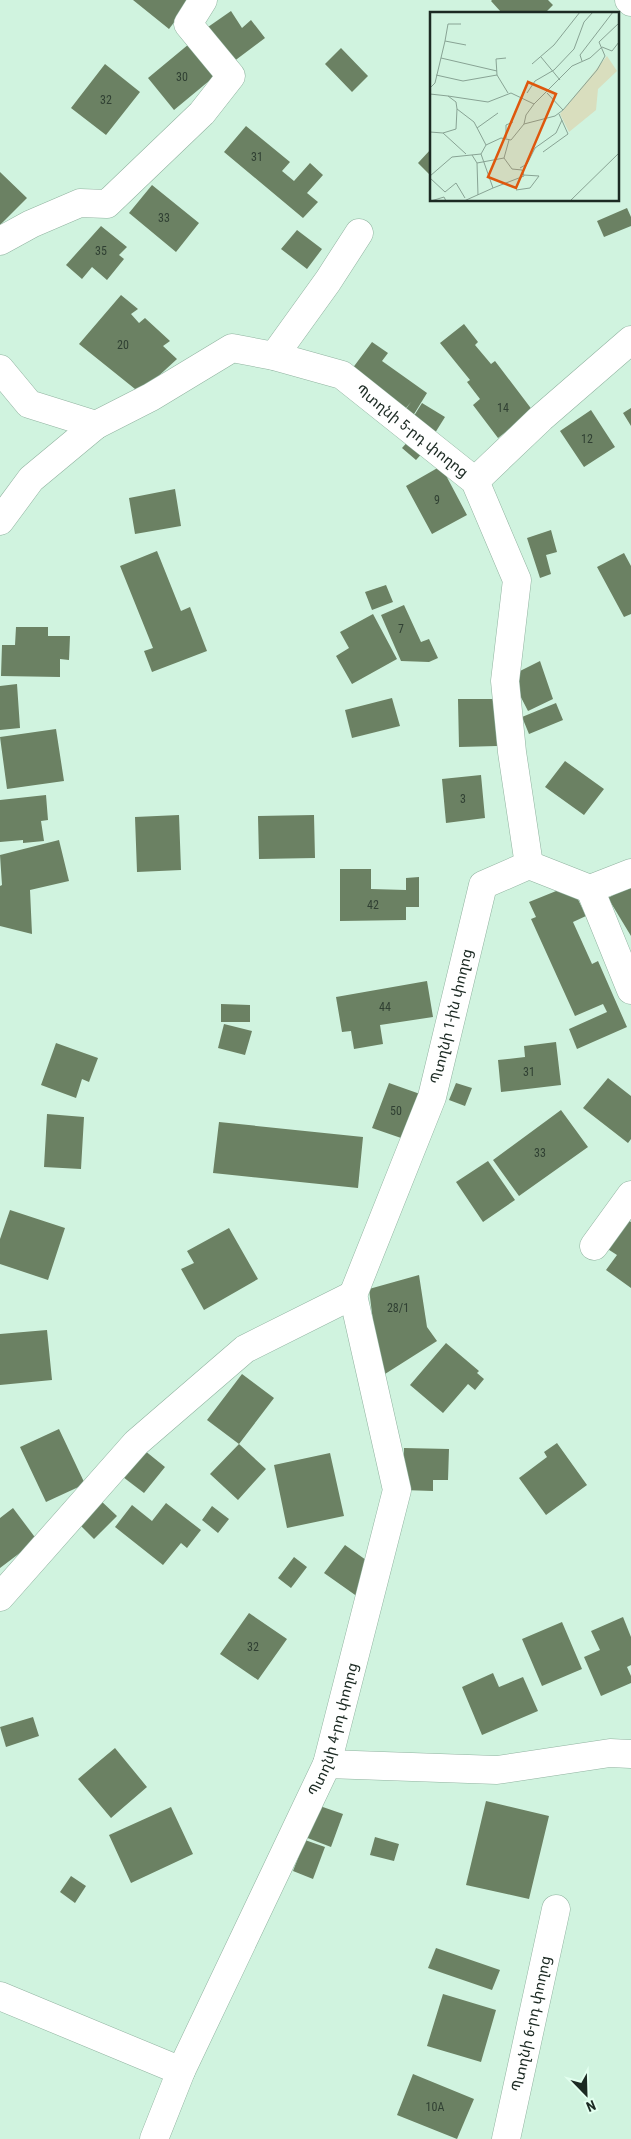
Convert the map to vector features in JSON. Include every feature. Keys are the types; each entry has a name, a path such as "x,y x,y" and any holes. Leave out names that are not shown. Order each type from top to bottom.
{"street":[{"path":"0,241 31,224 80,203 107,204 202,113 231,76 188,24 203,0"},
{"path":"274,356 328,281 359,233"},
{"path":"475,481 541,418 631,340"},
{"name":"Պտղնի 5-րդ փողոց","path":"0,521 31,479 96,426 151,397 232,348 274,356 342,375 475,481 517,580 505,681 512,752 529,865"},
{"path":"0,369 30,404 96,426"},
{"path":"529,865 590,889 631,873"},
{"name":"Պտղնի 1-ին փողոց","path":"353,1295 432,1097 483,885 529,865"},
{"path":"590,889 631,990"},
{"path":"594,1246 631,1195"},
{"path":"0,1597 136,1443 245,1349 353,1295"},
{"name":"Պտղնի 4-րդ փողոց","path":"154,2139 181,2071 327,1764 397,1490 353,1295"},
{"path":"327,1764 497,1770 610,1753 631,1754"},
{"name":"Պտղնի 6-րդ փողոց","path":"506,2139 556,1910"},
{"path":"0,1996 181,2071"}],"building":[{"path":"133,0 191,0 169,29"},
{"path":"548,0 553,5 546,12 501,12 491,1"},
{"path":"231,11 242,28 251,20 265,38 233,62 208,27"},
{"path":"189,44 215,76 174,110 148,78"},
{"path":"341,48 368,76 352,92 325,64"},
{"path":"105,64 140,92 106,135 71,108"},
{"path":"246,126 290,162 282,171 294,181 310,163 323,175 307,193 318,202 303,218 224,152"},
{"path":"430,150 430,175 418,163"},
{"path":"0,172 27,198 0,225"},
{"path":"152,185 199,223 176,252 129,213"},
{"path":"627,208 631,217 631,226 604,237 597,221"},
{"path":"101,226 127,247 119,255 124,259 107,280 92,267 82,279 66,265"},
{"path":"297,230 322,249 307,269 281,249"},
{"path":"121,295 138,309 131,314 139,323 145,318 170,341 163,346 177,359 140,393 79,344"},
{"path":"464,324 478,342 475,345 491,364 495,361 533,411 498,438 473,405 480,399 467,382 470,380 440,343"},
{"path":"372,342 388,353 382,361 427,393 411,419 403,413 411,402 402,413 352,369"},
{"path":"422,403 445,417 435,433 412,419"},
{"path":"631,408 631,426 623,413"},
{"path":"591,410 615,447 584,467 560,431"},
{"path":"411,438 425,450 416,460 402,448"},
{"path":"441,466 467,515 432,534 406,486"},
{"path":"175,489 181,526 135,534 129,498"},
{"path":"551,530 557,552 546,555 551,574 540,578 527,538"},
{"path":"157,551 181,611 190,607 207,651 152,672 144,651 153,648 120,566"},
{"path":"624,553 631,566 631,614 624,617 597,567"},
{"path":"386,585 393,602 372,610 365,592"},
{"path":"404,605 421,642 429,639 438,658 429,662 401,661 381,615"},
{"path":"373,614 397,659 352,684 336,656 349,648 340,632"},
{"path":"16,627 48,627 48,636 70,636 69,660 60,659 60,677 1,676 2,645 15,645"},
{"path":"540,661 553,699 528,711 510,676"},
{"path":"17,684 20,728 0,730 0,686"},
{"path":"392,698 400,726 352,738 345,710"},
{"path":"458,699 496,699 497,746 459,747"},
{"path":"556,703 563,720 529,734 522,717"},
{"path":"56,729 64,781 7,789 0,737"},
{"path":"565,761 604,789 584,815 545,787"},
{"path":"481,775 485,818 446,823 442,779"},
{"path":"46,795 48,820 41,821 44,841 23,843 23,840 0,842 0,800"},
{"path":"179,815 181,870 137,872 135,817"},
{"path":"314,815 315,858 259,859 258,816"},
{"path":"59,840 69,881 30,890 32,934 0,926 0,886 2,885 0,855"},
{"path":"340,869 371,869 371,889 406,890 406,878 419,877 419,907 406,907 406,920 340,921"},
{"path":"571,885 586,916 573,922 592,964 598,961 627,1027 577,1049 569,1029 607,1012 603,1004 575,1016 531,919 536,917 529,902"},
{"path":"631,885 631,936 608,898"},
{"path":"427,981 433,1017 380,1025 383,1044 354,1049 351,1031 342,1032 336,997"},
{"path":"221,1004 250,1005 250,1022 221,1022"},
{"path":"224,1024 252,1031 245,1055 218,1048"},
{"path":"556,1042 561,1085 501,1092 498,1060 525,1057 524,1046"},
{"path":"56,1043 98,1058 89,1082 82,1079 76,1098 41,1085"},
{"path":"608,1078 631,1096 631,1139 628,1143 583,1108"},
{"path":"389,1083 420,1094 404,1139 372,1128"},
{"path":"456,1083 472,1088 465,1106 449,1100"},
{"path":"561,1110 588,1147 519,1196 493,1160"},
{"path":"47,1114 84,1117 81,1169 44,1167"},
{"path":"219,1122 363,1137 358,1188 213,1173"},
{"path":"488,1161 515,1200 483,1222 456,1182"},
{"path":"10,1210 65,1228 48,1280 0,1264 0,1239"},
{"path":"623,1217 631,1222 631,1288 606,1270 617,1255 603,1246"},
{"path":"229,1228 258,1279 204,1310 181,1269 194,1263 187,1251"},
{"path":"419,1275 427,1327 437,1341 385,1374 378,1362 369,1289"},
{"path":"47,1330 52,1380 0,1385 0,1334"},
{"path":"446,1343 479,1371 477,1373 484,1379 475,1390 468,1384 443,1413 410,1385"},
{"path":"242,1374 274,1398 239,1444 207,1420"},
{"path":"59,1429 85,1484 46,1502 20,1447"},
{"path":"557,1443 587,1485 546,1515 519,1478 547,1457 544,1452"},
{"path":"239,1444 266,1469 238,1500 210,1474"},
{"path":"404,1448 449,1449 448,1480 433,1480 433,1491 403,1490"},
{"path":"144,1450 165,1467 144,1493 123,1477"},
{"path":"330,1453 344,1516 287,1528 274,1465"},
{"path":"99,1499 117,1516 94,1539 77,1522"},
{"path":"166,1503 201,1530 187,1548 181,1543 163,1565 115,1527 132,1505 152,1521"},
{"path":"212,1506 229,1519 218,1533 202,1520"},
{"path":"13,1508 37,1540 0,1568 0,1518"},
{"path":"345,1545 366,1560 358,1597 324,1573"},
{"path":"294,1557 307,1567 291,1588 278,1578"},
{"path":"249,1613 287,1639 258,1680 220,1654"},
{"path":"623,1617 631,1637 631,1665 627,1667 631,1676 631,1683 601,1696 584,1657 600,1650 591,1631"},
{"path":"562,1622 582,1669 542,1686 522,1639"},
{"path":"493,1673 499,1687 523,1677 538,1711 482,1735 462,1687"},
{"path":"33,1717 39,1736 6,1747 0,1727"},
{"path":"115,1748 147,1787 111,1818 78,1779"},
{"path":"486,1801 549,1816 529,1899 466,1885"},
{"path":"317,1805 343,1814 331,1847 305,1837"},
{"path":"171,1807 193,1854 131,1883 109,1835"},
{"path":"375,1837 399,1844 394,1861 370,1855"},
{"path":"305,1840 325,1847 313,1879 293,1871"},
{"path":"71,1876 86,1886 75,1903 60,1892"},
{"path":"436,1948 500,1970 492,1990 428,1968"},
{"path":"443,1994 496,2010 481,2062 427,2046"},
{"path":"413,2074 474,2099 457,2139 397,2115"}]}
